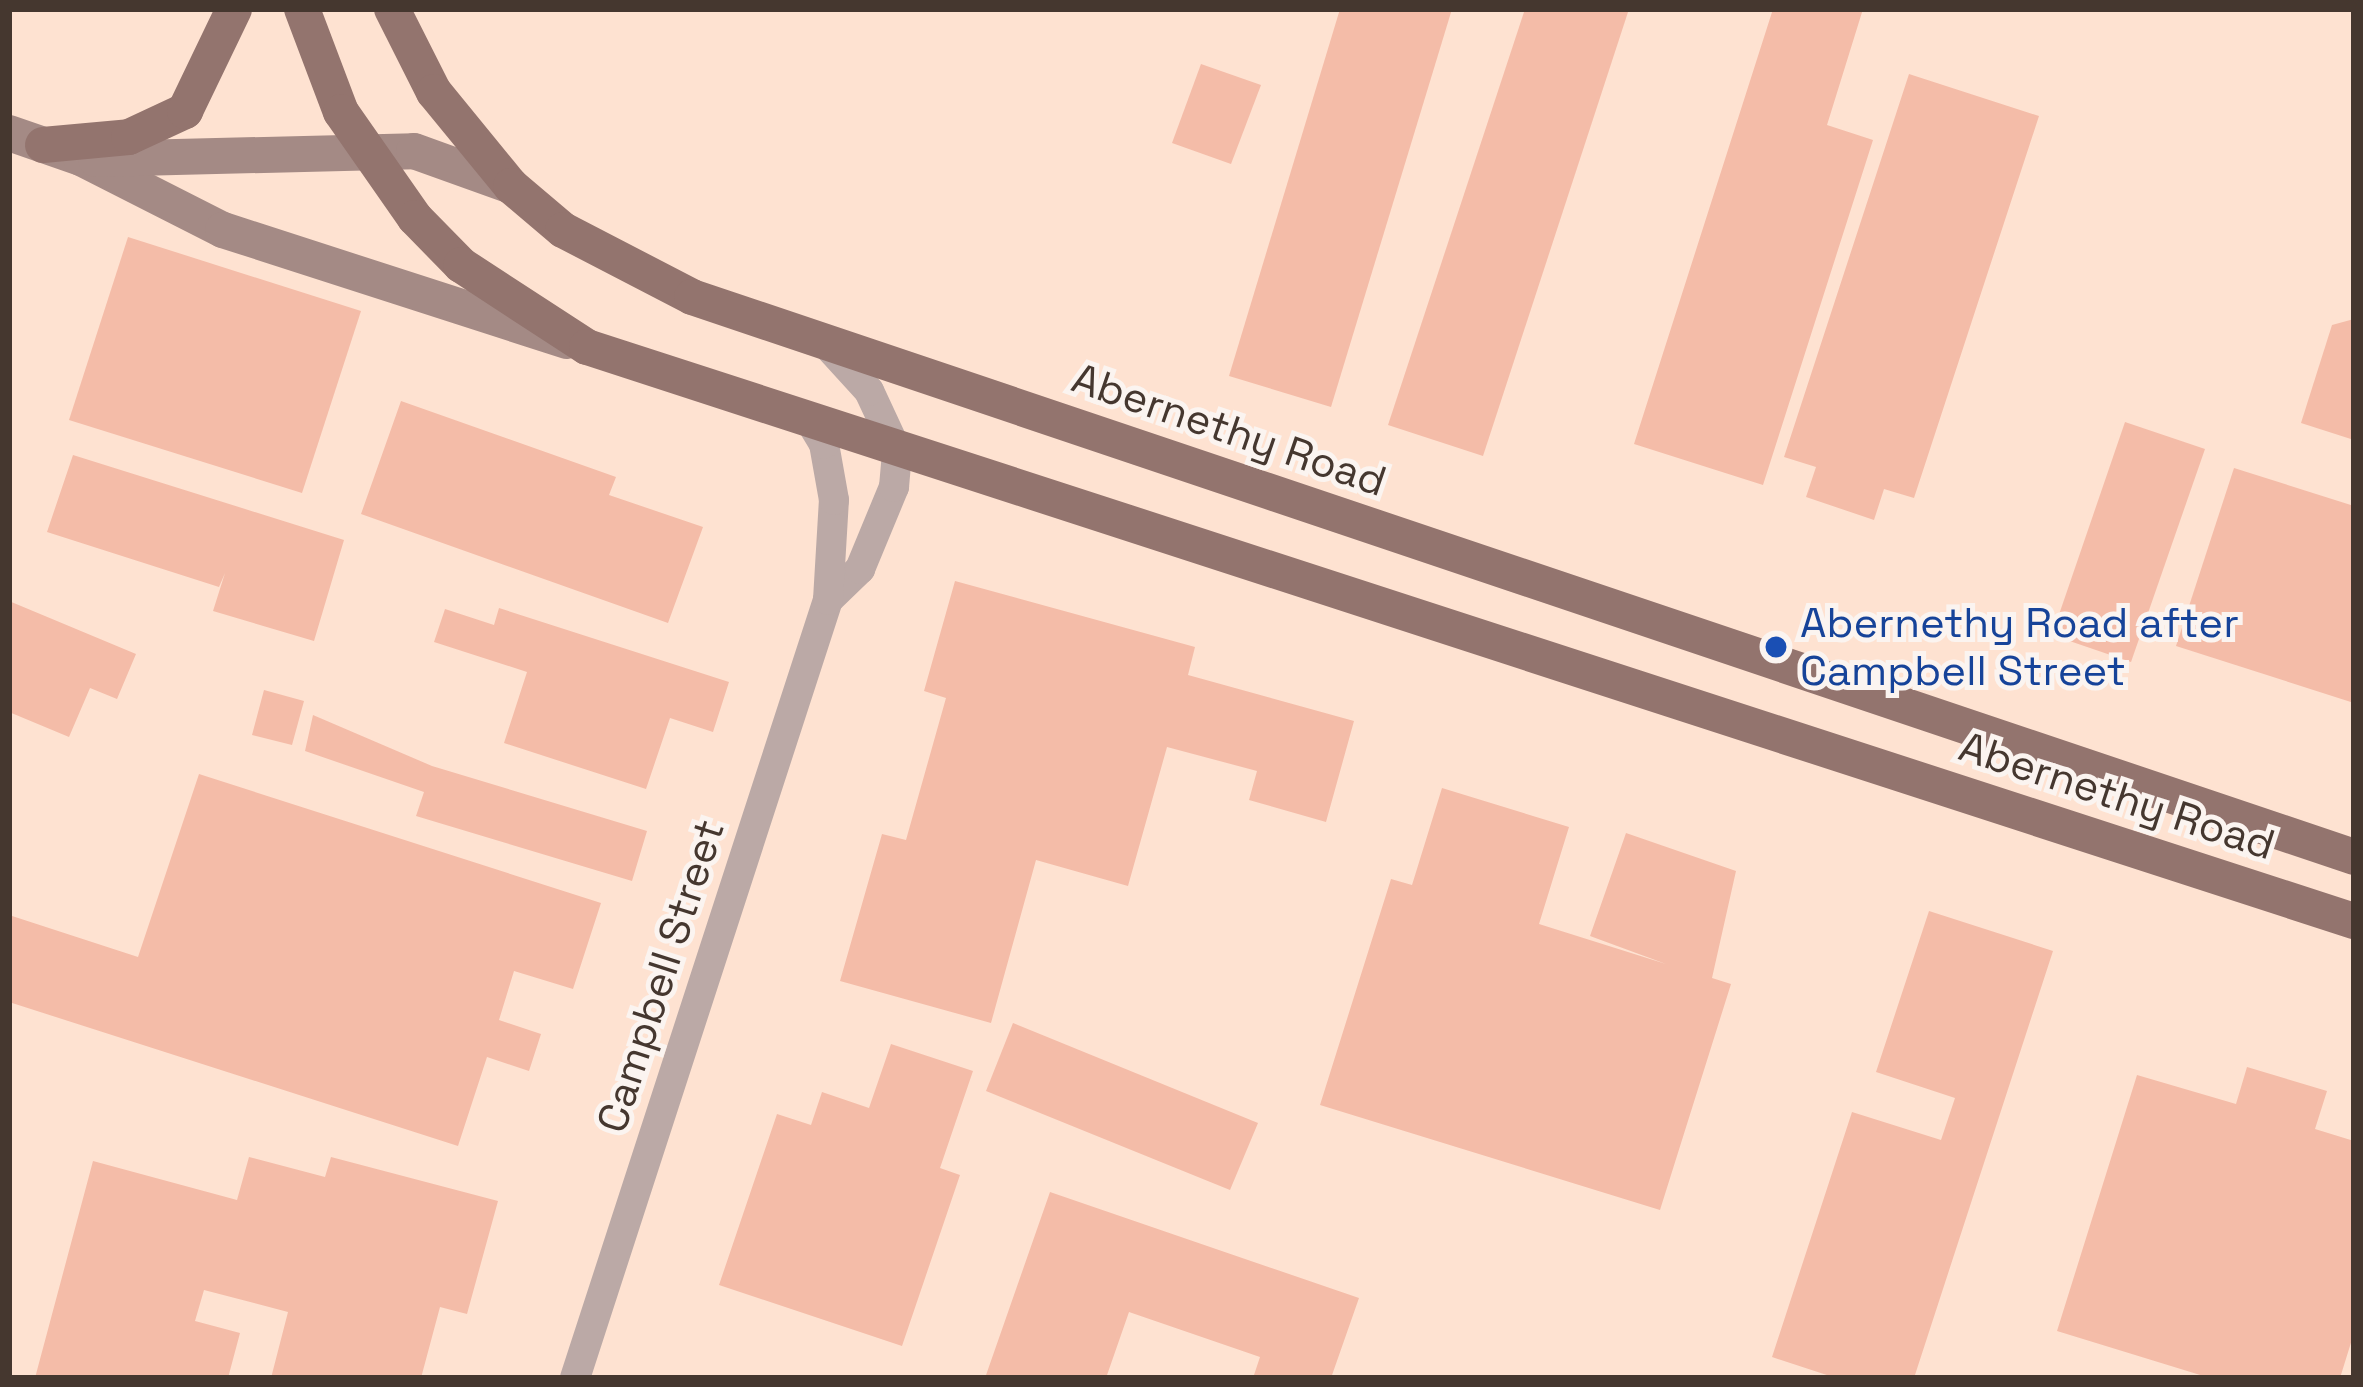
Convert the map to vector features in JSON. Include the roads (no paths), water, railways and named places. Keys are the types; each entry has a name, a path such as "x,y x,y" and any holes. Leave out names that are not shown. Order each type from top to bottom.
{"main road":[{"path":"26,139 129,137 185,111 234,9"},
{"path":"302,9 364,150 461,265 587,347"},
{"path":"392,9 434,92 511,186"},
{"name":"Abernethy Road","path":"511,186 608,256 829,347 2354,857"},
{"name":"Abernethy Road","path":"587,347 2354,921"}],"street":[{"name":"Abernethy Road","path":"26,139 81,158 223,230 587,347"},
{"name":"Abernethy Road","path":"81,158 160,163 414,151 511,186"},
{"path":"829,347 869,391 898,451"},
{"name":"Campbell Street","path":"575,1378 828,600 834,500 824,444 811,422"},
{"name":"Campbell Street","path":"828,600 860,569 894,487 898,451"}],"place":[{"name":"Abernethy Road after Campbell Street","path":"1776,647"}]}
